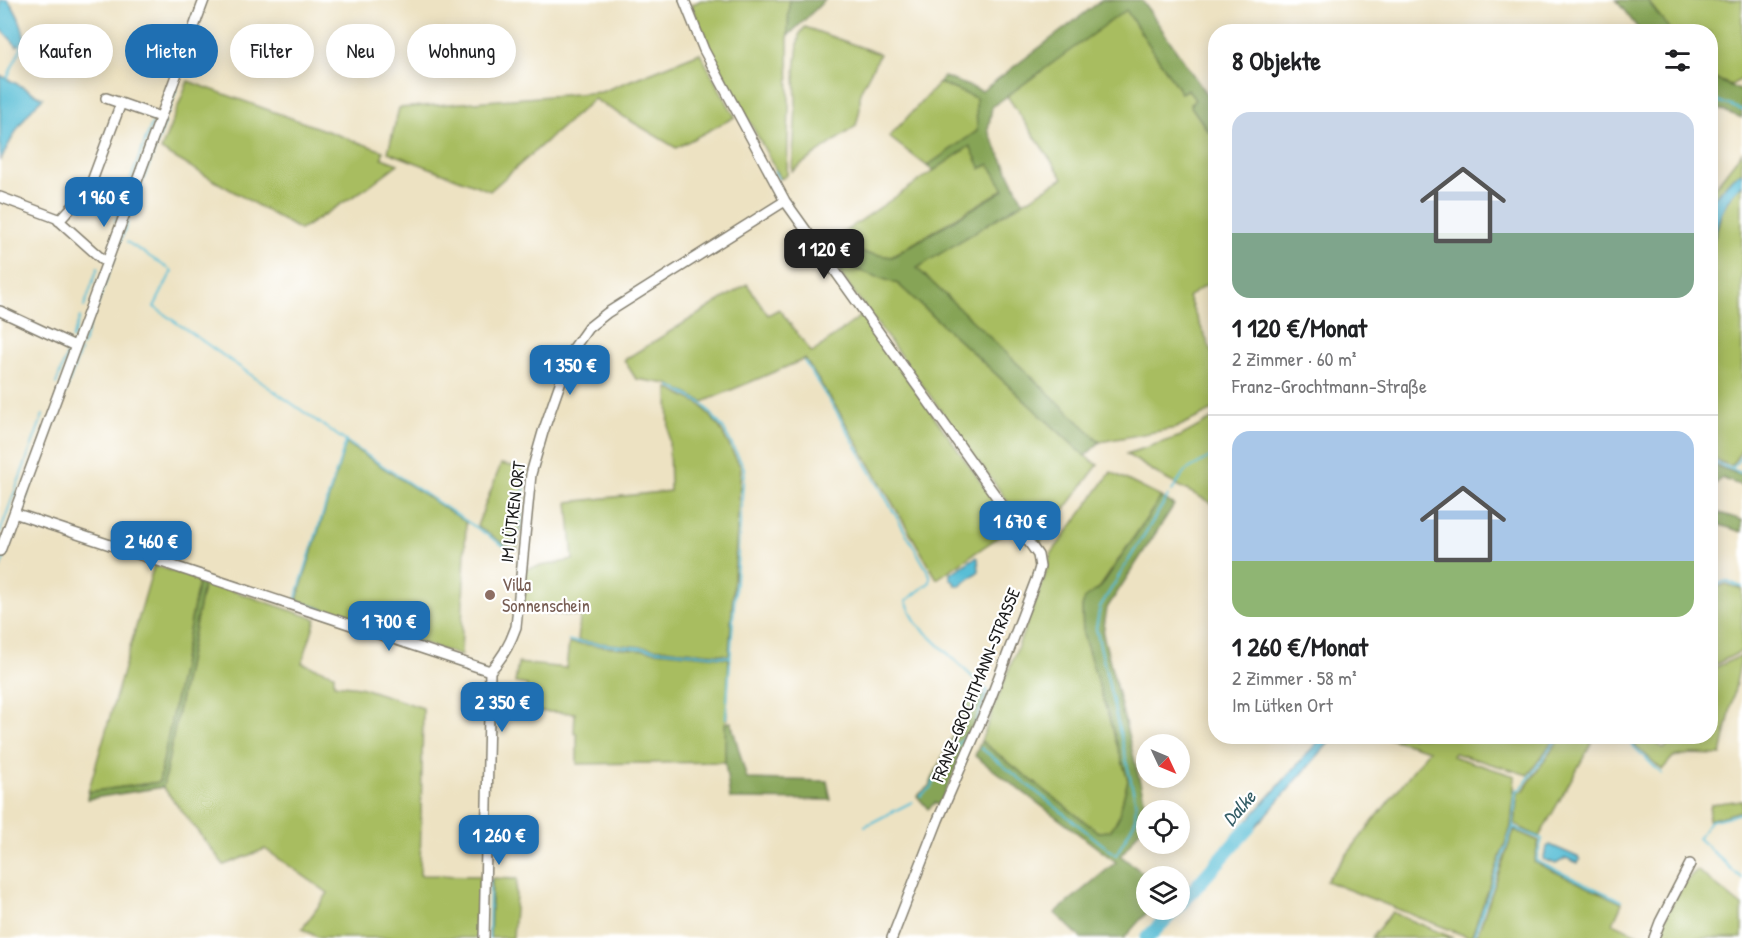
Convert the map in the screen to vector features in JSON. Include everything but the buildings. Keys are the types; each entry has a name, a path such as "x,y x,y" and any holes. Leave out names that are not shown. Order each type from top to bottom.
{"street":[{"path":"0,550 204,0"},
{"name":"FRANZ-GROCHTMANN-STRASSE","path":"684,0 704,50 786,201 1038,555 1040,567 1037,577 990,700 938,820 892,938"},
{"path":"106,98 160,117"},
{"path":"59,221 89,189 121,103"},
{"path":"0,197 59,221 102,260 107,261"},
{"name":"IM LÜTKEN ORT","path":"490,672 505,652 516,627 531,474 550,412 569,358 578,340 588,328 607,313 786,201"},
{"path":"0,311 75,346"},
{"path":"14,513 490,672 484,938"},
{"path":"1654,938 1690,864"}],"green space":[{"path":"701,0 789,0 787,175 781,179 707,44 691,5"},
{"path":"789,0 825,0 788,36"},
{"path":"1102,0 1142,0 1208,97 1208,131 1190,105 1195,100 1188,89 1181,93 1126,10 992,107 988,130 1023,202 917,268 1100,442 1085,456 898,284 849,267 839,272 822,247 892,257 1004,190 989,164 981,169 970,146 933,171 927,166 977,131 976,98 939,83 944,77 982,91"},
{"path":"1616,0 1647,0 1666,24 1635,24"},
{"path":"1647,0 1742,0 1742,79 1731,85 1718,80 1718,24 1666,24"},
{"path":"1126,9 1181,93 1188,89 1196,100 1190,104 1208,131 1208,284 1188,297 1208,343 1208,412 1176,428 1100,442 916,268 1063,178 1007,96"},
{"path":"805,27 880,54 860,92 860,109 856,126 792,171 796,106 795,71 799,35"},
{"path":"700,53 735,117 676,148 594,99 490,191 388,152 399,108 601,92"},
{"path":"1718,80 1742,91 1742,118 1718,109"},
{"path":"188,81 383,151 382,158 398,164 365,189 300,230 161,150"},
{"path":"939,83 976,98 977,131 927,166 889,137"},
{"path":"970,146 981,168 988,163 1004,189 891,257 822,247"},
{"path":"1742,152 1742,172 1732,178 1718,193 1718,183"},
{"path":"1742,185 1742,450 1731,466 1718,461 1718,225 1723,208 1732,192"},
{"path":"849,267 898,284 1085,456 1098,465 1039,544 839,272"},
{"path":"747,284 768,315 779,309 812,353 862,315 1013,527 937,579 839,412 805,359 703,402 668,384 636,379 624,360"},
{"path":"668,388 700,404 720,428 741,468 729,655 578,641 580,616 523,611 525,569 573,560 568,502 670,491"},
{"path":"1208,421 1208,501 1164,478 1126,454 1181,436"},
{"path":"346,443 466,522 461,656 297,600"},
{"path":"501,464 525,469 518,550 509,544 507,546 477,526"},
{"path":"1718,466 1742,475 1742,486 1721,478 1718,482"},
{"path":"1111,472 1161,497 1100,587 1085,598 1082,607 1083,634 1128,780 1118,819 1110,831 1098,832 981,741 1043,582 1051,554"},
{"path":"1161,497 1174,505 1107,608 1103,634 1136,766 1136,788 1142,788 1144,798 1144,800 1136,800 1136,835 1121,856 1136,868 1136,920 1140,920 1124,938 1081,938 1055,913 1116,862 975,756 981,741 1098,832 1110,831 1118,819 1128,780 1083,634 1082,607 1085,598 1101,587"},
{"path":"1718,512 1742,520 1742,532 1718,524"},
{"path":"154,565 199,580 159,782 88,792"},
{"path":"199,580 204,581 163,787 87,799 88,792 159,782"},
{"path":"204,581 316,619 302,663 334,674 334,684 360,687 423,708 420,875 480,876 479,938 319,938 302,929 328,893 265,849 224,865 163,787"},
{"path":"1726,584 1742,589 1742,651 1718,663 1718,587"},
{"path":"569,643 729,658 725,762 577,764 575,713 526,711 527,685 515,683 518,663 566,668"},
{"path":"1742,655 1721,755 1690,754 1673,757 1662,770 1634,744 1658,744 1664,749 1669,744 1718,744 1718,666"},
{"path":"975,686 986,698 939,806 935,803 928,809 917,796 929,786"},
{"path":"731,722 747,779 827,781 831,800 730,799 725,762 725,723"},
{"path":"1408,744 1551,744 1528,775 1454,753 1452,756 1515,776 1511,827 1471,938 1326,881 1429,750"},
{"path":"1556,744 1591,744 1539,837 1515,825 1518,792 1523,791"},
{"path":"1742,800 1742,811 1708,820 1711,804"},
{"path":"1514,830 1539,841 1534,862 1622,903 1613,923 1646,938 1476,938"},
{"path":"1697,870 1742,906 1742,938 1658,938 1678,892"},
{"path":"492,878 517,879 513,938 490,938"},
{"path":"1392,912 1453,938 1371,938"}],"water":[{"path":"0,0 8,0 21,24 18,24 18,45 0,28"},
{"path":"0,75 43,98 24,119 0,161"},
{"path":"1742,172 1742,185 1729,199 1718,222 1718,193 1732,178"},
{"path":"976,557 979,571 957,586 950,578 950,574"},
{"path":"1316,744 1328,744 1241,844 1233,837"},
{"path":"1550,845 1580,860 1578,863 1566,858 1556,864 1543,859"}],"waterway":[{"path":"7,78 18,54"},
{"path":"167,115 176,90"},
{"path":"1718,101 1742,110"},
{"path":"138,194 165,122"},
{"path":"115,221 152,123"},
{"path":"774,171 778,179"},
{"path":"119,245 136,200"},
{"path":"127,242 172,271 154,307 344,440 507,548"},
{"path":"93,317 116,253"},
{"path":"84,307 98,267"},
{"path":"72,339 80,317"},
{"path":"82,346 90,324"},
{"path":"56,384 69,349"},
{"path":"65,393 80,351"},
{"path":"804,361 837,413 930,575 930,582 906,601 916,623 987,691 976,723"},
{"path":"670,386 702,403 723,428 744,468 726,718"},
{"path":"22,508 60,404"},
{"path":"0,532 43,415"},
{"path":"346,441 295,601 420,643"},
{"path":"1732,469 1742,455"},
{"path":"1172,491 1185,471 1208,458"},
{"path":"1718,464 1742,473"},
{"path":"521,529 526,472"},
{"path":"981,748 1116,855 1135,821 1136,803 1096,628 1100,607 1168,496"},
{"path":"0,569 18,521"},
{"path":"1718,584 1726,581 1742,587"},
{"path":"569,641 730,657"},
{"path":"920,796 930,788 959,743 964,738 969,739"},
{"path":"1474,935 1513,827 1516,790 1521,789 1553,744"},
{"path":"1631,744 1662,774"},
{"path":"865,826 912,802"},
{"path":"1742,813 1710,821 1698,838 1742,879"},
{"name":"Dalke","path":"1190,894 1249,827"},
{"path":"1514,828 1542,839 1536,861 1622,901"},
{"path":"489,938 490,880"},
{"name":"Dalke","path":"1147,938 1165,920"}],"place":[{"name":"Villa Sonnenschein","path":"490,595"}]}
